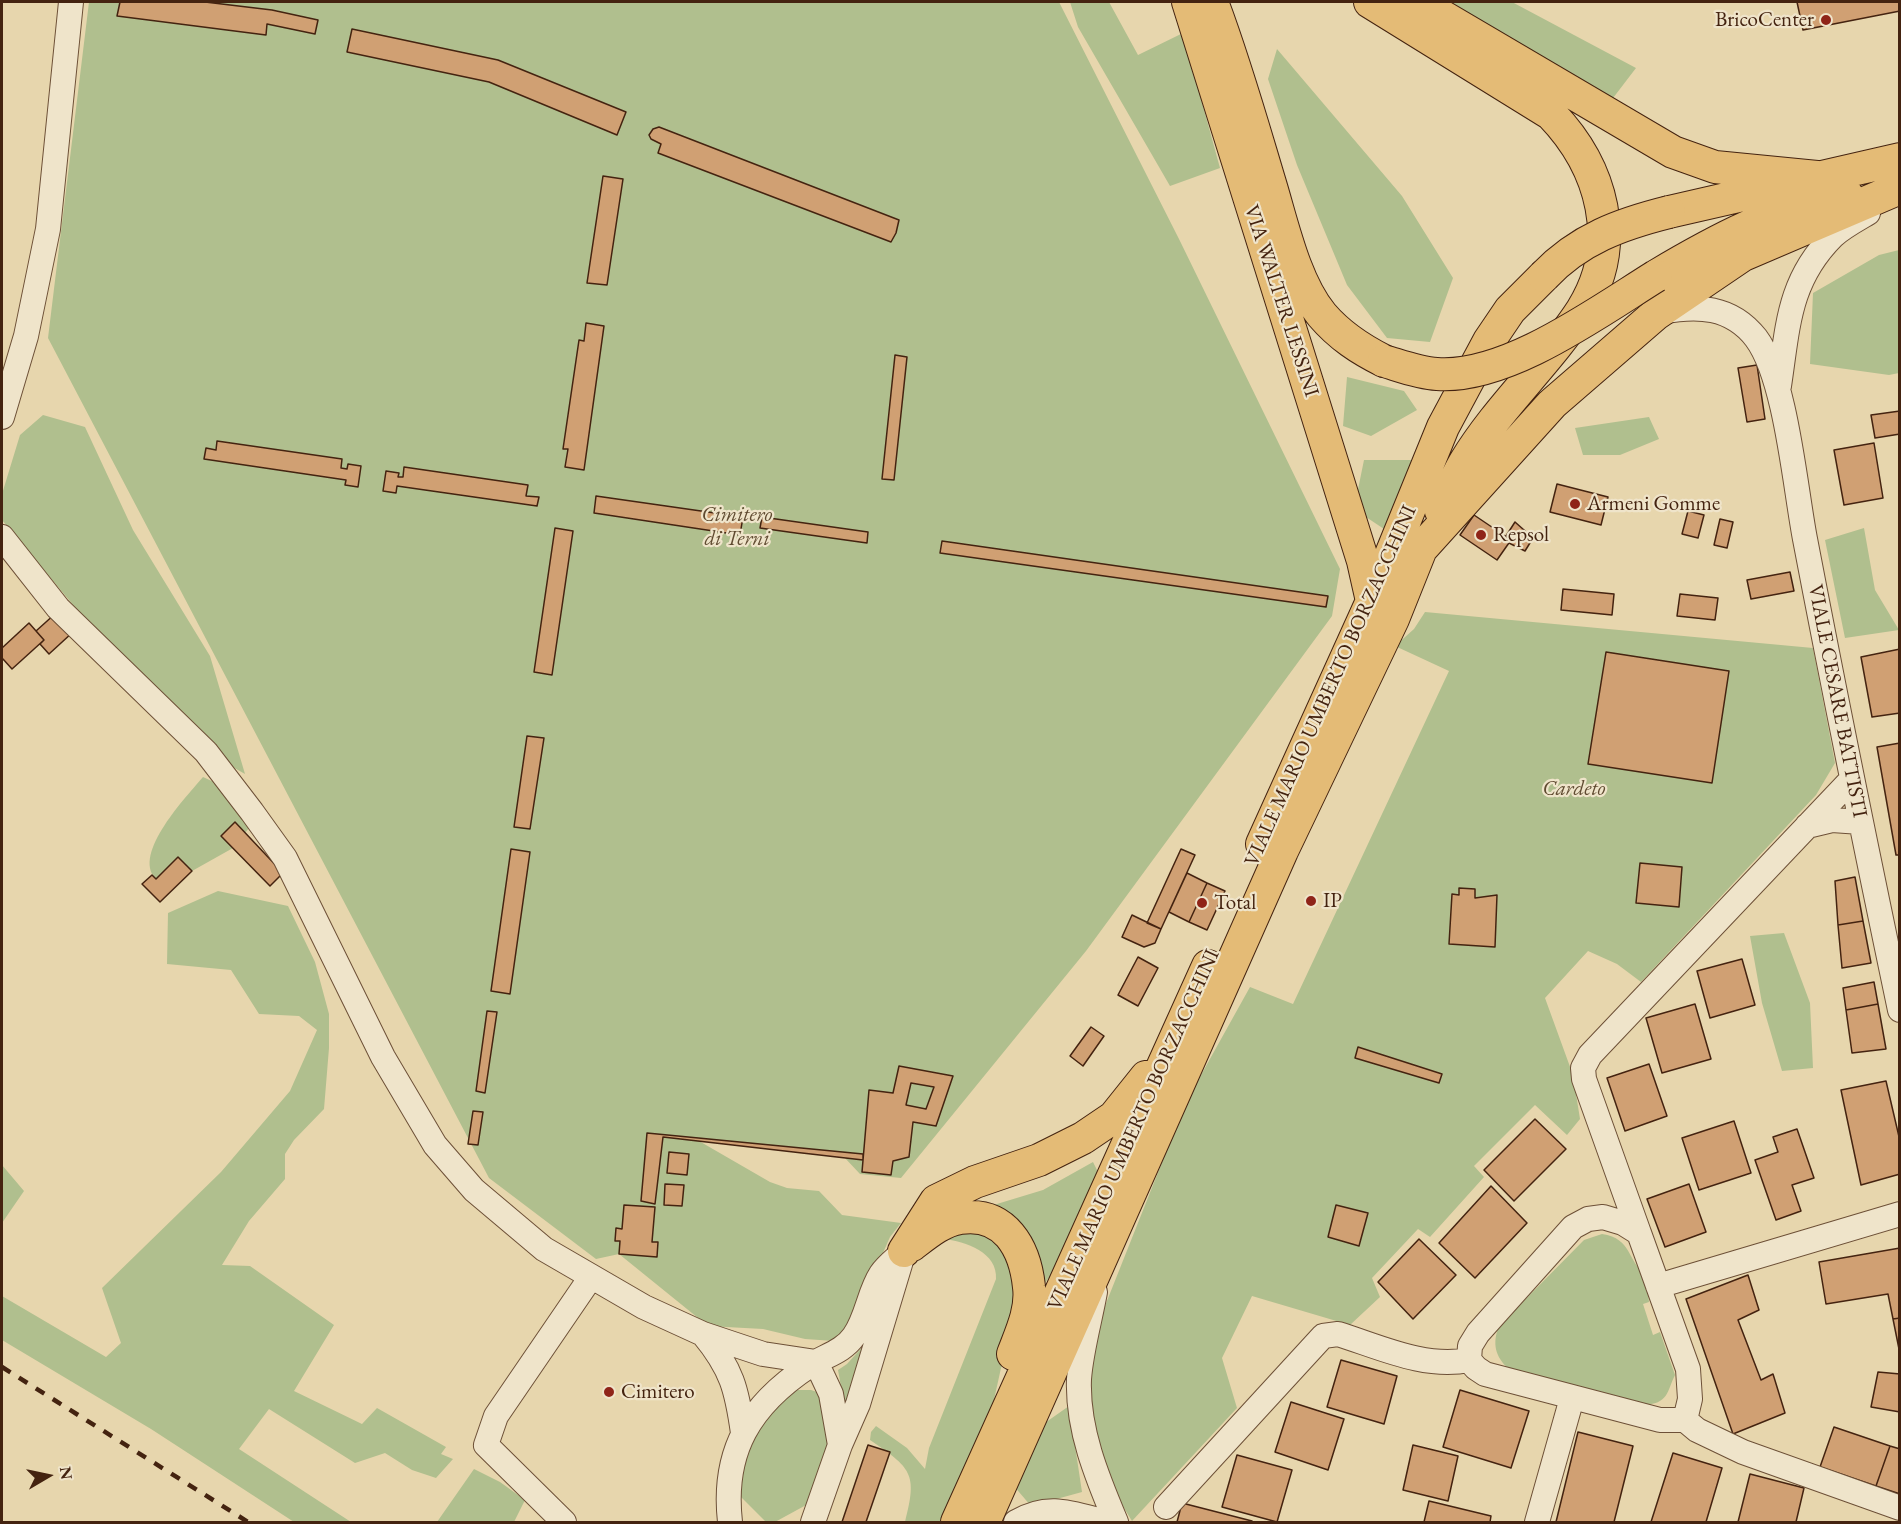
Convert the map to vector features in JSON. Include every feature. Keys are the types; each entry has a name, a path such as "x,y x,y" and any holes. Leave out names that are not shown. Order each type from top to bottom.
{"main road":[{"name":"VIA WALTER LESSINI","path":"1188,2 1363,561 1372,601"},
{"name":"VIA WALTER LESSINI","path":"1212,2 1233,58 1283,227 1304,285 1321,313 1343,336 1360,349 1384,361 1437,374 1487,369 1556,338 1718,239 1772,216 1827,208 1899,188"},
{"path":"1370,2 1551,114 1572,136 1591,168 1601,200 1604,220 1597,278 1582,309 1465,461 1422,549"},
{"name":"VIA WALTER LESSINI","path":"1418,2 1673,152 1827,208"},
{"name":"VIALE MARIO UMBERTO BORZACCHINI","path":"984,1522 1282,851 1393,619 1422,549 1552,404 1656,314 1743,255 1827,208 1899,159"},
{"name":"VIALE MARIO UMBERTO BORZACCHINI","path":"957,1522 1372,601 1443,426 1489,341 1510,310 1561,258 1594,237 1620,226 1669,212 1715,204 1827,208"},
{"path":"904,1251 936,1201 975,1182 1040,1160 1083,1138 1114,1117 1174,1042"},
{"path":"904,1251 933,1230 959,1218 988,1218 1010,1233 1018,1245 1029,1288 1025,1323 1000,1388 1000,1423"}],"street":[{"path":"2,417 26,336 48,229 71,2"},
{"name":"VIALE CESARE BATTISTI","path":"1778,392 1791,303 1809,265 1827,208"},
{"name":"VIALE CESARE BATTISTI","path":"1656,314 1697,307 1718,312 1738,321 1755,337 1768,358 1778,392 1899,1010"},
{"path":"2,537 58,608 206,752 252,812 285,858 383,1057 435,1145 474,1190 544,1249 644,1307 703,1334 763,1354 816,1362"},
{"path":"1685,1420 1690,1399 1688,1369 1584,1079 1583,1068 1590,1055 1852,779"},
{"path":"1807,826 1832,820 1861,822"},
{"path":"1620,1176 1615,1191 1588,1219 1573,1227 1478,1333 1470,1346 1469,1360 1485,1374 1660,1420 1685,1420 1697,1430 1743,1452 1899,1508"},
{"path":"1658,1286 1899,1214"},
{"path":"1588,1219 1603,1217 1623,1223 1639,1233"},
{"path":"732,1519 730,1472 743,1434 756,1410 787,1381 843,1348 854,1335 881,1274 904,1251"},
{"path":"813,1522 861,1393 904,1251"},
{"path":"1101,1260 1079,1378 1082,1419 1088,1448 1116,1522"},
{"path":"564,1522 486,1445 496,1416 591,1276"},
{"path":"703,1334 722,1356 734,1380 743,1434"},
{"path":"1166,1507 1323,1336 1338,1334 1429,1362 1453,1363 1469,1360"},
{"path":"816,1362 831,1394 840,1445"},
{"path":"1537,1522 1572,1398"},
{"path":"1016,1522 1032,1513 1049,1510 1106,1522"}],"green space":[{"name":"Cimitero di Terni","path":"89,2 1059,2 1179,239 1340,569 1332,616 1086,951 901,1178 860,1174 844,1157 699,1141 770,1182 787,1188 819,1191 842,1215 901,1223 890,1237 852,1323 834,1341 805,1339 763,1329 708,1326 619,1254 596,1259 489,1178 48,338"},
{"path":"1070,2 1109,2 1138,55 1183,33 1220,168 1170,186 1078,27"},
{"path":"1451,2 1512,2 1636,68 1610,102"},
{"path":"1277,49 1402,196 1453,278 1430,342 1387,338 1347,285 1297,165 1268,79"},
{"path":"1899,250 1899,373 1889,375 1810,364 1813,293 1879,255"},
{"path":"1347,377 1404,391 1417,410 1371,436 1343,426"},
{"path":"43,415 85,427 133,530 210,656 245,774 187,741 2,520 2,494 20,435"},
{"path":"1649,417 1659,439 1620,455 1583,455 1575,428"},
{"path":"1364,460 1418,460 1384,529 1354,509"},
{"path":"1864,528 1875,590 1899,630 1845,638 1825,540"},
{"name":"Cardeto","path":"1425,612 1813,648 1835,763 1816,795 1641,982 1617,964 1588,951 1545,998 1573,1075 1580,1119 1567,1135 1535,1105 1474,1166 1484,1177 1430,1237 1418,1229 1372,1278 1380,1297 1350,1325 1252,1296 1222,1358 1237,1408 1132,1521 1116,1495 1097,1450 1090,1386 1099,1321 1186,1102 1250,987 1293,1004 1449,671 1395,646 1414,629"},
{"path":"203,777 218,784 253,823 233,848 192,871 178,857 156,879 150,868 156,840 164,825"},
{"path":"218,891 288,906 315,962 329,1014 324,1109 294,1140 285,1154 285,1179 249,1221 222,1265 250,1266 334,1325 294,1391 362,1424 377,1408 446,1447 441,1454 453,1459 436,1478 412,1470 385,1453 355,1463 269,1409 239,1449 351,1522 294,1522 151,1429 2,1340 2,1296 106,1357 121,1343 102,1288 221,1172 290,1091 317,1030 299,1016 259,1014 231,970 167,964 168,913"},
{"path":"1784,933 1810,1003 1813,1068 1782,1071 1762,1003 1750,936"},
{"path":"1093,1162 1099,1174 1088,1219 1041,1289 987,1207 1043,1190"},
{"path":"2,1165 24,1191 2,1223"},
{"path":"986,1228 1017,1258 1018,1325 1001,1368 986,1436 949,1522 905,1522 911,1492 908,1473 895,1458 870,1440 871,1432 876,1426 907,1448 925,1469 929,1448 996,1279 992,1262 986,1255 961,1242 943,1239 957,1230"},
{"path":"1602,1234 1619,1240 1646,1275 1649,1302 1643,1304 1653,1335 1660,1332 1675,1375 1666,1396 1652,1404 1643,1405 1509,1369 1501,1360 1496,1349 1499,1326 1584,1240"},
{"path":"865,1344 845,1409 838,1370 847,1364"},
{"path":"784,1390 811,1390 826,1395 841,1430 808,1504 775,1522 766,1522 738,1494 749,1431"},
{"path":"1069,1406 1082,1492 1031,1506 1013,1485 1042,1425"},
{"path":"474,1469 500,1482 525,1500 514,1522 437,1522"}],"building":[{"path":"120,2 205,2 272,10 318,20 315,34 267,24 266,35 117,16"},
{"name":"BricoCenter","path":"1797,2 1900,2 1900,11 1803,30"},
{"path":"352,29 498,60 626,112 617,135 489,82 347,52"},
{"path":"659,127 899,220 896,233 891,242 658,153 661,144 651,139 649,135 653,129"},
{"path":"603,176 623,179 607,285 587,283"},
{"path":"586,323 604,326 584,470 565,467 568,449 563,449 579,340 584,341"},
{"path":"895,355 907,357 894,480 882,479"},
{"path":"1757,365 1765,419 1747,422 1738,368"},
{"path":"1900,411 1900,434 1875,438 1871,415"},
{"path":"217,441 342,459 341,468 347,469 348,464 361,466 358,487 345,485 346,480 204,459 206,448 216,450"},
{"path":"1874,443 1883,498 1844,505 1834,450"},
{"path":"404,467 528,485 526,496 539,497 537,506 397,486 396,493 383,491 386,471 399,473 398,477 403,477"},
{"path":"1557,484 1608,497 1601,525 1550,512"},
{"path":"596,496 743,517 740,535 594,513"},
{"path":"1688,511 1704,515 1698,538 1682,534"},
{"path":"1474,515 1511,540 1497,560 1460,535"},
{"path":"762,517 868,532 867,543 760,528"},
{"path":"1720,519 1733,522 1727,548 1714,545"},
{"path":"1515,522 1533,538 1525,551 1509,543 1511,540 1506,536"},
{"path":"555,528 573,531 552,675 534,672"},
{"path":"942,541 1328,596 1326,607 940,553"},
{"path":"1790,572 1794,591 1751,599 1747,580"},
{"path":"1563,589 1614,594 1612,615 1561,610"},
{"path":"1680,594 1718,598 1715,620 1677,616"},
{"path":"56,613 73,632 49,654 40,644 44,640 36,631"},
{"path":"29,623 44,640 12,669 3,659 2,661 2,648"},
{"path":"1900,649 1900,713 1872,717 1861,657"},
{"path":"1606,652 1729,671 1712,783 1588,764"},
{"path":"527,736 544,738 530,829 514,827"},
{"path":"1900,743 1900,855 1896,855 1877,747"},
{"path":"235,822 283,873 270,886 221,836"},
{"path":"511,849 530,852 510,994 491,991"},
{"path":"1181,849 1195,855 1161,929 1147,923"},
{"path":"178,857 192,871 160,902 142,884 152,875 156,879"},
{"path":"1640,863 1682,867 1679,907 1636,903"},
{"path":"1187,873 1207,883 1189,922 1169,912"},
{"path":"1855,877 1863,921 1838,925 1835,881"},
{"path":"1207,883 1225,891 1207,930 1189,922"},
{"path":"1459,888 1475,889 1475,898 1497,895 1495,947 1449,944 1452,894 1459,895"},
{"path":"1132,915 1161,929 1155,943 1144,947 1122,937"},
{"path":"1863,921 1871,963 1842,968 1838,925"},
{"path":"1138,957 1158,968 1138,1006 1118,995"},
{"path":"1742,959 1755,1005 1710,1018 1697,971"},
{"path":"1874,982 1878,1004 1846,1010 1843,988"},
{"path":"1695,1004 1711,1059 1662,1073 1646,1018"},
{"path":"1878,1004 1886,1049 1852,1053 1846,1010"},
{"path":"487,1011 497,1012 485,1093 476,1091"},
{"path":"1091,1027 1104,1036 1083,1066 1070,1056"},
{"path":"1358,1047 1442,1074 1439,1083 1355,1058"},
{"path":"1649,1064 1667,1116 1625,1131 1607,1078"},
{"path":"899,1066 953,1076 936,1126 913,1122 909,1157 893,1161 891,1175 862,1172 869,1090 893,1093","holes":["911,1083 934,1087 926,1109 906,1105"]},
{"path":"1886,1081 1900,1141 1900,1174 1861,1185 1841,1090"},
{"path":"473,1111 483,1112 478,1145 468,1144"},
{"path":"1535,1119 1566,1149 1514,1201 1484,1170"},
{"path":"1734,1121 1751,1173 1699,1190 1682,1138"},
{"path":"1797,1129 1814,1178 1792,1185 1801,1211 1776,1220 1755,1160 1778,1152 1773,1137"},
{"path":"647,1133 863,1154 863,1160 663,1137 655,1204 641,1201"},
{"path":"669,1152 689,1154 687,1175 667,1173"},
{"path":"665,1184 684,1185 682,1206 664,1205"},
{"path":"1689,1184 1706,1232 1665,1247 1647,1199"},
{"path":"1491,1186 1527,1223 1475,1278 1439,1243"},
{"path":"624,1205 655,1207 652,1242 658,1242 657,1257 619,1254 620,1241 615,1241 616,1228 622,1229"},
{"path":"1336,1205 1368,1213 1359,1246 1328,1237"},
{"path":"1419,1239 1456,1275 1413,1319 1378,1282"},
{"path":"1900,1248 1900,1318 1893,1319 1888,1294 1826,1304 1819,1262"},
{"path":"1748,1275 1759,1310 1738,1320 1761,1380 1773,1374 1785,1413 1733,1434 1686,1299"},
{"path":"1900,1318 1900,1354 1893,1319"},
{"path":"1341,1360 1397,1376 1384,1424 1327,1407"},
{"path":"1878,1372 1900,1374 1900,1412 1871,1407"},
{"path":"1460,1390 1529,1411 1511,1468 1443,1447"},
{"path":"1291,1402 1344,1419 1328,1470 1275,1452"},
{"path":"1834,1427 1890,1446 1876,1486 1820,1467"},
{"path":"1578,1432 1633,1446 1614,1522 1556,1522"},
{"path":"868,1445 890,1452 866,1522 842,1522"},
{"path":"1413,1445 1458,1456 1448,1501 1403,1490"},
{"path":"1890,1446 1900,1449 1900,1494 1876,1486"},
{"path":"1673,1453 1722,1468 1706,1522 1651,1522"},
{"path":"1237,1455 1292,1470 1277,1522 1222,1507"},
{"path":"1750,1474 1804,1488 1796,1522 1738,1522"},
{"path":"1429,1501 1491,1516 1490,1522 1424,1522"},
{"path":"1182,1503 1252,1521 1177,1522"}],"railway":[{"path":"2,1367 248,1522"}],"place":[{"name":"BricoCenter","path":"1826,20"},
{"name":"Armeni Gomme","path":"1575,504"},
{"name":"Repsol","path":"1481,535"},
{"name":"IP","path":"1311,901"},
{"name":"Total","path":"1202,903"},
{"name":"Cimitero","path":"609,1392"}]}
